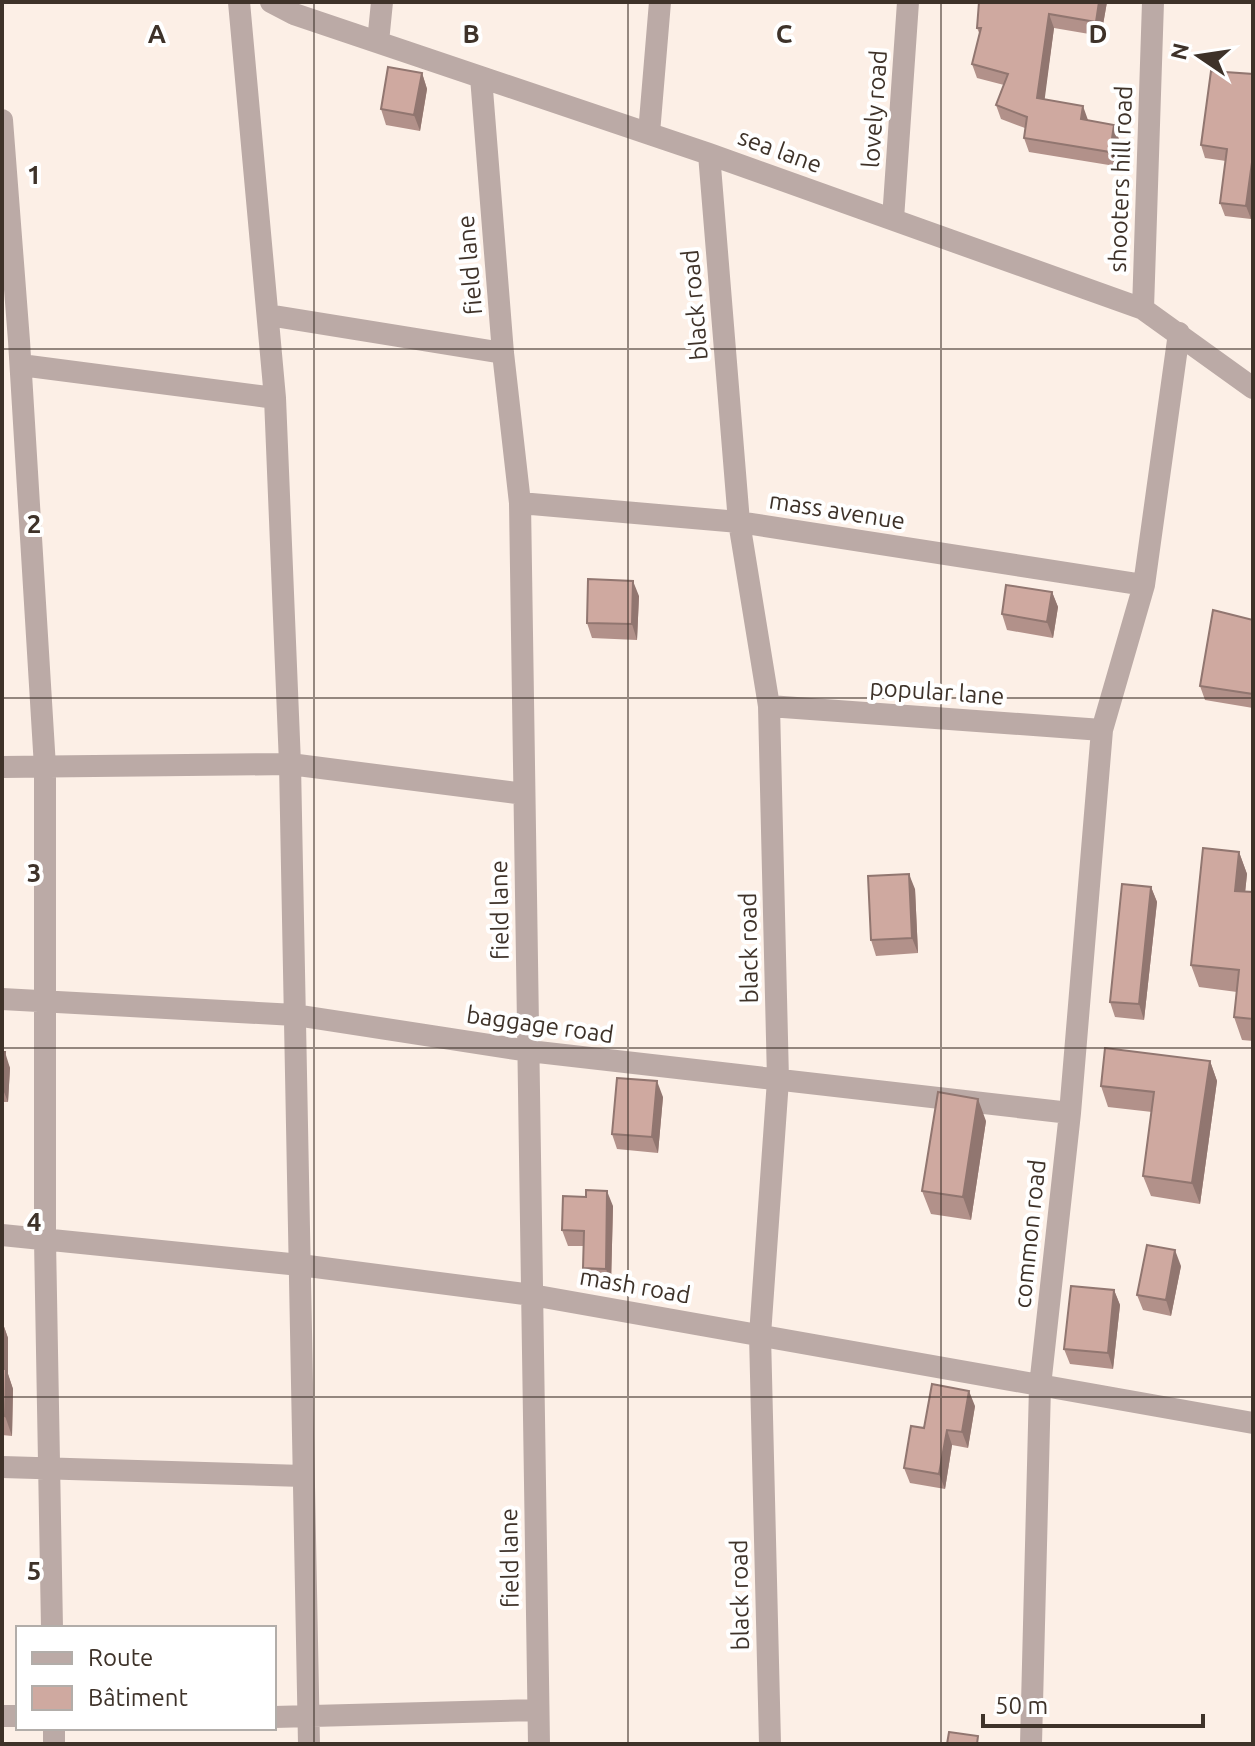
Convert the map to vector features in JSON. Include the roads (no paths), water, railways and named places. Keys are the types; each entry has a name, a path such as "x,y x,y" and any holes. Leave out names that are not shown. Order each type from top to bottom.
{"street":[{"path":"239,2 275,398 290,764 309,1744"},
{"name":"sea lane","path":"271,2 294,14 649,133 1143,309 1253,388"},
{"path":"378,42 382,2"},
{"path":"649,133 660,2"},
{"name":"lovely road","path":"893,219 908,2"},
{"name":"shooters hill road","path":"1143,309 1153,2"},
{"name":"field lane","path":"481,77 503,353 520,503 539,1744"},
{"path":"2,120 11,340 21,365 45,767 43,1000 52,1626"},
{"name":"black road","path":"709,154 739,522 769,706 778,1080 760,1335 770,1744"},
{"path":"268,315 503,353"},
{"name":"common road","path":"1031,1744 1040,1386 1070,1113 1102,730 1144,585 1179,333"},
{"path":"21,365 275,398"},
{"name":"mass avenue","path":"520,503 739,522 1144,585"},
{"name":"popular lane","path":"769,706 1102,730"},
{"path":"2,767 290,764 524,794"},
{"name":"baggage road","path":"2,999 295,1015 529,1051 1070,1113"},
{"name":"mash road","path":"2,1235 300,1265 532,1295 1253,1423"},
{"path":"2,1467 303,1476"},
{"path":"276,1717 538,1710"}]}
